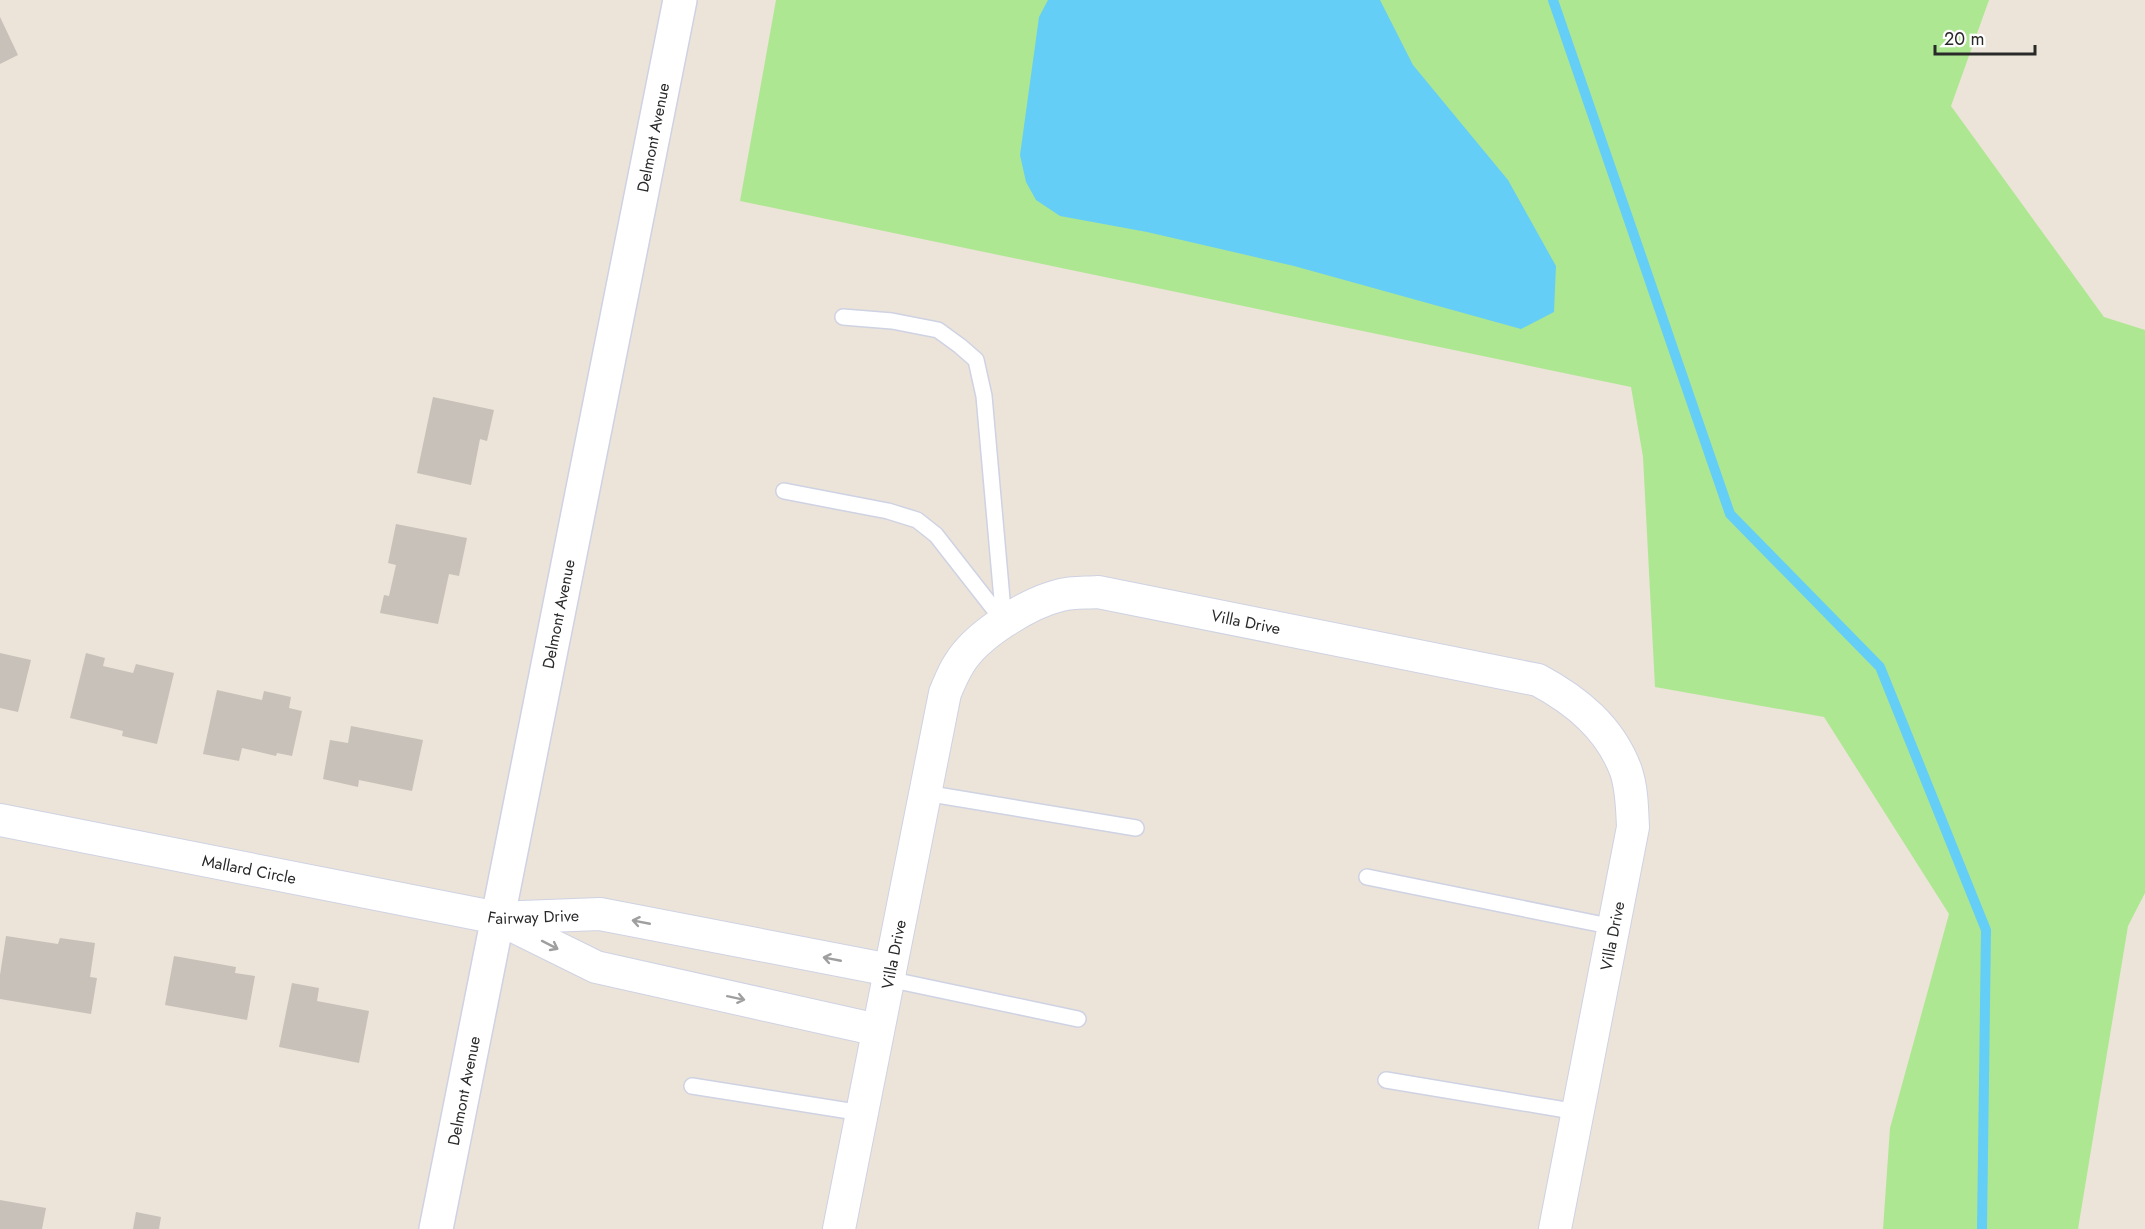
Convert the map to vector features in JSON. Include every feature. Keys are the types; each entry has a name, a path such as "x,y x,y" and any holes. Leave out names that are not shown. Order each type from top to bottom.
{"street":[{"name":"Delmont Avenue","path":"436,1229 680,0"},
{"name":"Villa Drive","path":"839,1229 945,693 960,662 980,641 1004,622 1031,605 1062,594 1098,592 1538,680 1579,705 1600,725 1626,771 1633,827 1555,1229"},
{"name":"Mallard Circle","path":"0,820 498,918"},
{"name":"Fairway Drive","path":"498,918 600,914 889,974"},
{"name":"Fairway Drive","path":"498,918 596,967 878,1030"}],"lane":[{"path":"843,317 892,321 938,330 976,360 984,396 1004,622"},
{"path":"784,491 888,511 917,520 936,535 1004,622"},
{"path":"925,792 1136,828"},
{"path":"1367,877 1614,927"},
{"path":"889,974 1078,1019"},
{"path":"1386,1080 1578,1112"},
{"path":"692,1086 862,1113"}],"green space":[{"path":"776,0 1989,0 1951,106 2104,317 2145,330 2145,893 2128,926 2078,1229 1883,1229 1890,1128 1949,914 1824,717 1655,687 1643,457 1631,387 740,201"}],"water":[{"path":"1048,0 1380,0 1413,65 1508,180 1556,266 1554,312 1521,329 1294,266 1147,232 1060,216 1036,200 1026,182 1020,155 1039,17"}],"building":[{"path":"0,17 18,55 0,64"},
{"path":"433,397 494,410 487,441 480,439 471,485 417,473"},
{"path":"396,524 467,538 459,576 449,574 438,624 380,613 384,595 389,596 396,565 388,563"},
{"path":"0,653 31,660 18,712 0,708"},
{"path":"86,653 105,658 103,666 133,673 136,664 174,673 157,744 122,736 123,731 70,718"},
{"path":"217,690 262,700 264,691 291,697 289,708 302,711 292,756 277,753 276,756 242,748 239,761 203,754"},
{"path":"351,726 423,740 412,791 359,780 358,787 323,779 330,740 348,743"},
{"path":"6,936 58,944 60,938 95,943 90,977 97,978 91,1014 0,999 0,975"},
{"path":"174,956 236,967 235,973 255,976 247,1020 165,1005"},
{"path":"292,983 319,988 317,1001 369,1011 359,1063 279,1047"},
{"path":"0,1200 46,1208 42,1229 0,1229"},
{"path":"136,1212 161,1217 159,1229 133,1229"}],"waterway":[{"path":"1553,0 1730,514 1880,667 1986,930 1982,1229"}]}
